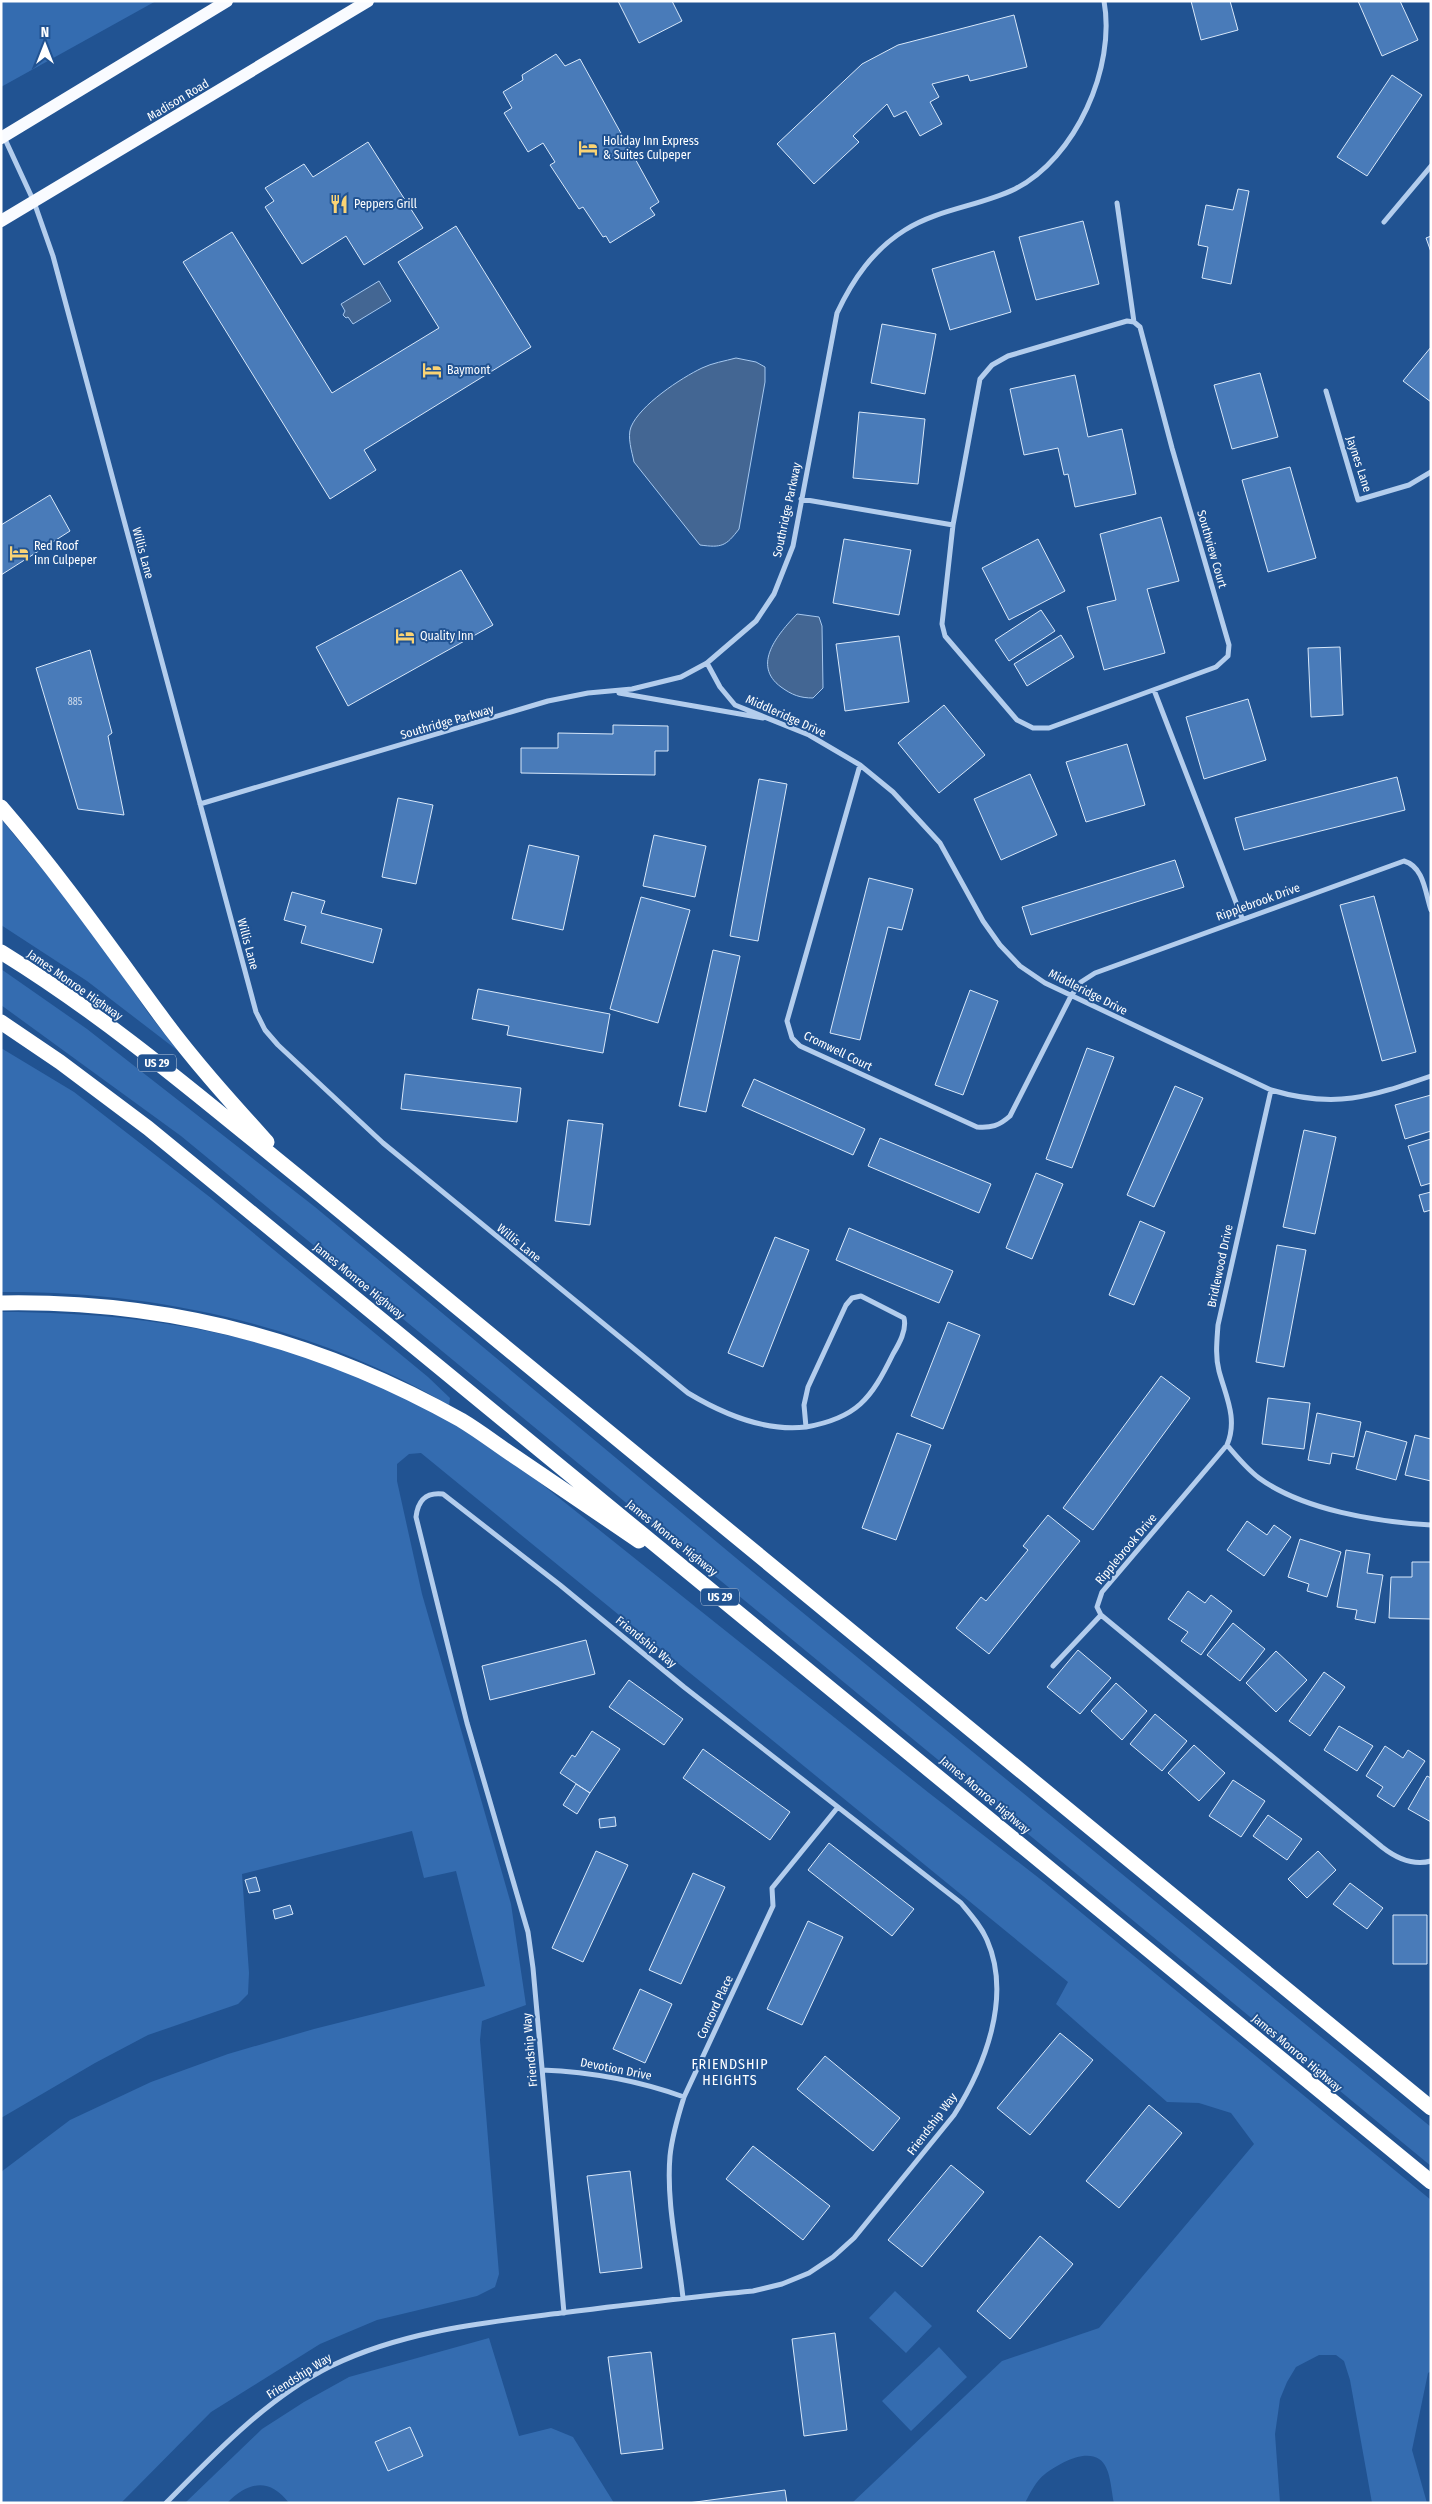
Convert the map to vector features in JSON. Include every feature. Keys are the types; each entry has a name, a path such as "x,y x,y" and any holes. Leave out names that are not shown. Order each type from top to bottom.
{"highway":[{"path":"1,807 35,846 160,1016 213,1081 306,1183"},
{"name":"James Monroe Highway","path":"1,952 91,1013 150,1057 306,1183 1431,2108"},
{"name":"James Monroe Highway","path":"1,1022 60,1062 148,1128 1431,2182"},
{"path":"1,1303 44,1302 99,1305 172,1314 232,1327 292,1344 351,1366 408,1392 462,1421 722,1598"}],"main road":[{"path":"2,137 227,1"},
{"name":"Madison Road","path":"1,221 368,1"}],"street":[{"name":"Southridge Parkway","path":"200,804 548,702 658,684 681,677 707,663 756,620 774,594 793,546 837,313 848,288 863,266 889,241 906,229 929,217 972,206 1016,188 1053,158 1072,135 1087,109 1096,86 1105,29 1104,1"},
{"name":"Willis Lane","path":"2,137 34,202 53,256 256,1012 265,1030 278,1045 383,1143 688,1393 713,1408 741,1420 770,1426 806,1428 841,1418 869,1396 878,1386 906,1325 904,1318 861,1296 852,1298 846,1305 808,1387 804,1404 806,1428"},
{"path":"1384,222 1431,166"},
{"path":"1117,203 1134,322"},
{"name":"Southview Court","path":"1127,321 1134,322 1140,328 1172,448 1229,646 1228,656 1216,667 1154,690 1049,728 1033,728 1017,720 945,636 942,624 953,525 980,379 992,366 1008,356 1127,321"},
{"name":"Jaynes Lane","path":"1326,391 1358,500 1409,485 1431,472"},
{"path":"801,499 953,525"},
{"name":"Middleridge Drive","path":"707,663 720,687 735,705 809,735 860,765 893,792 940,843 983,921 1000,945 1020,966 1045,983 1271,1090 1296,1098 1325,1101 1354,1099 1382,1093 1431,1076"},
{"path":"1154,690 1242,918"},
{"path":"611,691 774,720"},
{"name":"Cromwell Court","path":"860,765 788,1021 792,1038 800,1046 977,1128 989,1128 1001,1124 1010,1116 1071,996"},
{"name":"Ripplebrook Drive","path":"1071,996 1081,982 1095,973 1242,918 1404,861 1413,864 1419,870 1431,910"},
{"name":"Bridlewood Drive","path":"1227,1446 1232,1433 1233,1420 1218,1370 1216,1348 1218,1325 1271,1090"},
{"path":"1227,1446 1258,1478 1285,1494 1311,1504 1367,1516 1431,1525"},
{"name":"Ripplebrook Drive","path":"1101,1615 1098,1607 1102,1592 1227,1446"},
{"name":"Friendship Way","path":"166,2503 258,2414 293,2389 330,2367 401,2339 460,2325 564,2313 683,2298 753,2291 782,2284 808,2273 833,2257 854,2238 954,2114 968,2093 982,2061 993,2020 996,1968 988,1941 976,1921 961,1903 443,1494 434,1493 423,1498 418,1505 416,1517 467,1723 528,1932 533,1968 564,2313"},
{"path":"1053,1666 1101,1615 1394,1856 1411,1862 1431,1861"},
{"name":"Concord Place","path":"683,2298 670,2189 671,2150 675,2126 684,2096 773,1906 772,1888 838,1807"},
{"name":"Devotion Drive","path":"542,2070 576,2071 618,2077 684,2096"}],"shaded area":[{"path":"1,1 156,1 1,87"},
{"path":"379,281 391,301 353,324 348,317 346,318 343,315 345,311 341,304"},
{"path":"736,358 756,362 765,367 765,382 739,529 731,539 719,546 700,545 634,462 630,444 630,431 643,410 673,385 706,366"},
{"path":"797,614 819,617 822,626 823,688 813,698 800,697 785,690 772,678 768,669 768,660 776,640"},
{"path":"1,819 82,917 149,1014 177,1050 87,981 1,925"},
{"path":"1,969 87,1029 315,1207 742,1563 1431,2127 1431,2166 181,1136 1,1005"},
{"path":"1,1048 74,1092 211,1198 428,1377 450,1398 449,1405 397,1377 344,1354 289,1334 233,1318 176,1306 118,1298 60,1293 1,1292"},
{"path":"1,1312 56,1313 163,1323 215,1332 266,1345 317,1361 368,1381 428,1409 494,1446 929,1793 1044,1882 1431,2200 1431,2371 1428,2373 1412,2450 1427,2503 1372,2503 1350,2380 1344,2361 1336,2355 1319,2355 1296,2367 1280,2399 1275,2434 1280,2503 1114,2503 1106,2467 1099,2459 1093,2456 1086,2456 1064,2462 1045,2474 1031,2491 1025,2503 852,2503 1002,2361 1099,2328 1254,2144 1231,2113 1199,2103 1167,2102 1056,2004 1068,1982 421,1453 409,1454 397,1464 397,1481 422,1594 511,1904 526,2005 482,2021 480,2040 499,2274 495,2287 477,2296 377,2320 320,2344 211,2412 121,2503 1,2503 1,2172 70,2120 151,2082 228,2054 314,2029 485,1986 456,1871 424,1878 412,1831 242,1874 249,1973 248,1994 238,2004 148,2035 95,2063 1,2118"},
{"path":"895,2291 932,2326 906,2353 869,2318"},
{"path":"489,2338 519,2436 551,2428 573,2437 614,2503 289,2503 274,2489 258,2485 243,2490 227,2503 185,2503 262,2429 304,2402 349,2377"},
{"path":"939,2347 967,2377 911,2431 882,2401"}],"building":[{"path":"618,1 672,1 682,21 639,43"},
{"path":"1191,1 1230,1 1238,30 1201,40"},
{"path":"1358,1 1400,1 1418,40 1382,56"},
{"path":"1014,15 1027,67 970,81 968,75 932,84 939,97 930,102 942,124 920,136 906,111 894,117 887,104 853,136 859,142 814,184 777,144 862,64 898,45"},
{"name":"Holiday Inn Express & Suites Culpeper","path":"556,54 565,66 580,59 659,202 650,208 655,215 610,243 606,236 603,237 583,207 579,209 550,165 555,162 543,143 528,152 504,113 512,108 503,92 523,80 522,75"},
{"path":"1392,75 1422,95 1367,176 1337,157"},
{"name":"Peppers Grill","path":"368,142 423,228 364,265 346,236 302,264 265,207 274,201 265,188 304,164 313,177"},
{"path":"1238,189 1249,191 1231,284 1202,278 1208,247 1198,245 1206,205 1233,210"},
{"path":"1083,221 1099,284 1036,300 1019,237"},
{"name":"Baymont","path":"456,226 531,347 364,450 376,470 330,499 183,262 232,232 332,393 439,328 398,262"},
{"path":"1431,236 1431,252 1426,238"},
{"path":"994,251 1011,312 950,330 932,269"},
{"path":"882,324 936,334 925,394 871,383"},
{"path":"1431,347 1431,402 1403,381"},
{"path":"1260,373 1278,437 1232,449 1214,385"},
{"path":"1075,375 1088,437 1122,429 1136,494 1075,507 1068,474 1064,475 1058,448 1024,455 1010,389"},
{"path":"859,412 925,419 918,484 853,478"},
{"path":"1290,467 1316,558 1268,572 1242,480"},
{"name":"Red Roof Inn Culpeper","path":"50,495 70,531 1,575 1,525"},
{"path":"1161,517 1179,581 1147,589 1165,653 1104,670 1087,607 1116,600 1100,534"},
{"path":"844,539 911,550 899,615 833,603"},
{"path":"1038,539 1065,591 1009,620 982,568"},
{"name":"Quality Inn","path":"461,570 493,625 348,706 316,647"},
{"path":"1041,610 1055,631 1009,661 995,640"},
{"path":"1061,635 1074,657 1027,686 1014,664"},
{"path":"899,636 909,702 845,711 836,644"},
{"path":"1340,647 1343,715 1311,717 1308,648"},
{"path":"90,650 112,733 108,736 124,815 78,809 36,668"},
{"path":"1248,699 1266,760 1204,779 1186,717"},
{"path":"944,705 985,755 939,793 898,743"},
{"path":"613,725 668,726 668,751 655,751 655,775 521,773 521,748 558,748 558,733 613,734"},
{"path":"1127,744 1145,805 1086,822 1066,762"},
{"path":"1030,774 1057,835 1001,860 974,799"},
{"path":"1397,777 1405,810 1244,850 1235,818"},
{"path":"759,779 787,784 758,941 730,936"},
{"path":"398,798 433,805 416,884 382,877"},
{"path":"654,835 706,846 695,897 643,886"},
{"path":"529,845 579,856 563,930 512,919"},
{"path":"1175,860 1184,887 1031,935 1022,907"},
{"path":"869,878 913,889 902,930 888,927 860,1040 830,1033"},
{"path":"292,892 325,901 321,913 382,929 373,963 301,943 306,926 284,920"},
{"path":"1374,896 1416,1052 1382,1061 1340,905"},
{"path":"641,897 690,910 658,1023 610,1009"},
{"path":"713,950 740,956 706,1112 679,1106"},
{"path":"478,989 610,1014 603,1053 507,1035 509,1026 472,1019"},
{"path":"970,990 998,1001 963,1095 935,1085"},
{"path":"1087,1048 1114,1057 1072,1168 1046,1159"},
{"path":"405,1074 521,1088 517,1122 401,1109"},
{"path":"754,1079 865,1129 853,1155 742,1106"},
{"path":"1175,1086 1203,1098 1154,1207 1127,1195"},
{"path":"1431,1095 1431,1131 1405,1139 1395,1105"},
{"path":"568,1120 603,1124 590,1225 555,1221"},
{"path":"1304,1130 1336,1137 1315,1234 1283,1227"},
{"path":"880,1138 991,1184 979,1213 868,1166"},
{"path":"1431,1139 1431,1183 1421,1186 1408,1146"},
{"path":"1036,1173 1063,1184 1032,1259 1006,1248"},
{"path":"1431,1192 1431,1210 1424,1212 1419,1195"},
{"path":"1140,1221 1165,1232 1134,1305 1109,1295"},
{"path":"849,1228 953,1271 939,1303 836,1260"},
{"path":"775,1237 809,1250 763,1367 728,1353"},
{"path":"1277,1245 1306,1250 1284,1367 1256,1362"},
{"path":"948,1322 980,1335 943,1429 911,1416"},
{"path":"1161,1376 1190,1398 1093,1530 1063,1508"},
{"path":"1268,1398 1310,1403 1304,1449 1262,1444"},
{"path":"1317,1413 1361,1422 1354,1457 1332,1453 1330,1464 1308,1460"},
{"path":"1366,1431 1407,1442 1396,1480 1356,1469"},
{"path":"897,1433 931,1445 896,1540 862,1528"},
{"path":"1415,1435 1431,1439 1431,1481 1405,1475"},
{"path":"1048,1515 1080,1541 989,1654 956,1628 981,1597 986,1601 1028,1550 1023,1546"},
{"path":"1247,1521 1267,1535 1274,1525 1291,1537 1264,1576 1227,1550"},
{"path":"1300,1539 1341,1552 1327,1597 1307,1591 1309,1584 1288,1577"},
{"path":"1346,1550 1370,1554 1367,1573 1383,1575 1375,1623 1355,1619 1357,1610 1337,1607"},
{"path":"1412,1562 1431,1562 1431,1619 1389,1618 1391,1577 1412,1577"},
{"path":"1188,1591 1205,1603 1211,1595 1232,1611 1201,1655 1181,1641 1188,1632 1168,1619"},
{"path":"1233,1623 1265,1649 1240,1681 1207,1655"},
{"path":"586,1640 595,1674 490,1700 482,1666"},
{"path":"1078,1650 1111,1678 1080,1714 1047,1687"},
{"path":"1276,1651 1307,1680 1276,1712 1246,1683"},
{"path":"1324,1672 1345,1687 1310,1736 1289,1721"},
{"path":"629,1680 683,1719 664,1745 609,1707"},
{"path":"1116,1683 1147,1711 1122,1740 1091,1711"},
{"path":"1155,1714 1187,1741 1162,1771 1130,1744"},
{"path":"1339,1726 1373,1746 1357,1771 1324,1750"},
{"path":"592,1731 620,1749 590,1793 560,1773 572,1755 575,1757"},
{"path":"1194,1745 1225,1773 1199,1801 1168,1773"},
{"path":"1385,1746 1403,1758 1408,1750 1425,1761 1394,1807 1377,1796 1383,1787 1366,1776"},
{"path":"703,1749 790,1812 770,1840 683,1778"},
{"path":"1427,1776 1431,1778 1431,1822 1408,1809"},
{"path":"1233,1780 1265,1801 1241,1837 1209,1816"},
{"path":"576,1784 590,1793 577,1814 563,1805"},
{"path":"1268,1815 1302,1839 1287,1860 1253,1836"},
{"path":"615,1817 616,1826 600,1828 599,1819"},
{"path":"829,1843 914,1909 892,1936 808,1870"},
{"path":"596,1851 628,1865 583,1962 552,1948"},
{"path":"1318,1851 1336,1870 1307,1898 1288,1879"},
{"path":"693,1873 725,1887 681,1984 649,1970"},
{"path":"256,1877 260,1891 249,1893 245,1880"},
{"path":"1350,1883 1383,1908 1367,1929 1333,1904"},
{"path":"290,1905 293,1914 275,1919 273,1910"},
{"path":"1393,1915 1427,1915 1427,1964 1393,1964"},
{"path":"808,1921 843,1937 802,2025 767,2009"},
{"path":"640,1989 672,2004 645,2063 613,2049"},
{"path":"1060,2033 1093,2060 1030,2135 997,2108"},
{"path":"825,2056 900,2118 873,2151 797,2089"},
{"path":"1149,2105 1182,2133 1119,2208 1086,2181"},
{"path":"753,2146 830,2206 803,2240 726,2179"},
{"path":"951,2165 984,2192 922,2267 888,2240"},
{"path":"630,2171 642,2268 600,2273 587,2176"},
{"path":"1040,2236 1073,2264 1010,2339 977,2311"},
{"path":"835,2333 847,2430 804,2436 792,2339"},
{"path":"651,2352 663,2449 621,2454 608,2357"},
{"path":"410,2427 423,2456 388,2471 375,2442"},
{"path":"785,2490 787,2503 688,2503"}],"place":[{"name":"Holiday Inn Express & Suites Culpeper","path":"588,148"},
{"name":"Peppers Grill","path":"339,204"},
{"name":"Baymont","path":"432,370"},
{"name":"Red Roof Inn Culpeper","path":"19,553"},
{"name":"Quality Inn","path":"405,636"}],"district":[{"name":"FRIENDSHIP HEIGHTS","path":"730,2072"}]}
